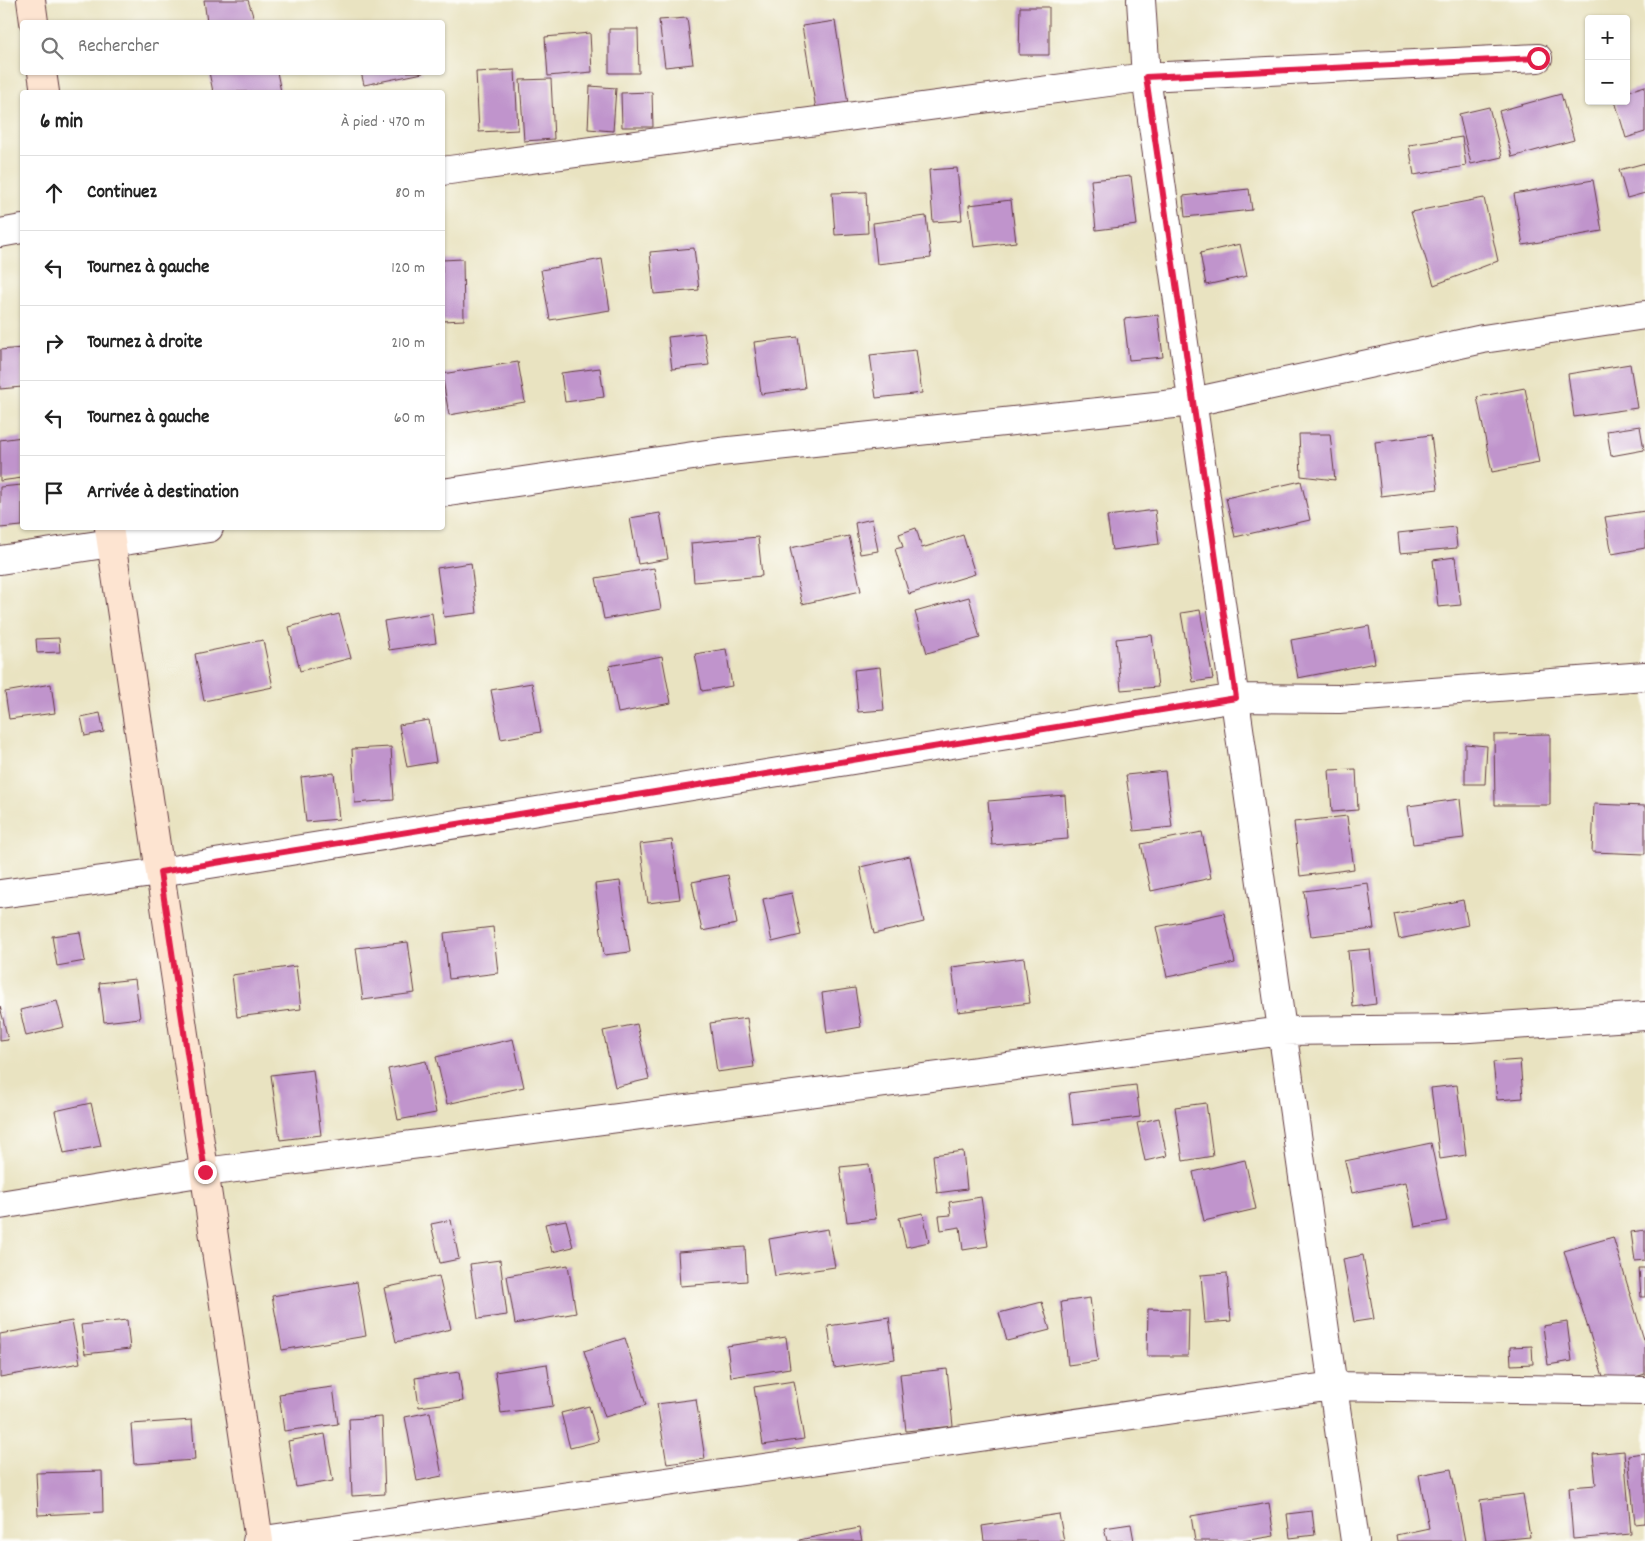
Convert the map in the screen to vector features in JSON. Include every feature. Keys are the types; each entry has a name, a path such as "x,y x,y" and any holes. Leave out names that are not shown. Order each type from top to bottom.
{"street":[{"path":"31,0 34,20"},
{"path":"1141,0 1146,77 1355,1541"},
{"path":"445,171 1146,77 1538,58"},
{"path":"42,75 44,90"},
{"path":"0,233 20,229"},
{"path":"445,493 720,452 1193,402 1483,338 1645,315"},
{"path":"0,560 110,535 181,530"},
{"path":"110,535 259,1541 1333,1386 1645,1391"},
{"path":"0,894 160,872 1236,698 1338,698 1645,676"},
{"path":"0,1204 205,1172 1282,1031 1455,1029 1645,1016"}],"building":[{"path":"204,0 248,0 254,19 248,20 207,20"},
{"path":"1020,7 1049,7 1049,55 1019,55"},
{"path":"687,18 693,64 665,67 659,20"},
{"path":"835,21 849,110 817,115 802,26"},
{"path":"609,29 638,29 639,73 609,73"},
{"path":"590,33 592,72 548,76 545,37"},
{"path":"515,70 518,130 479,132 476,72"},
{"path":"210,75 278,75 281,90 213,90"},
{"path":"362,75 413,75 364,85"},
{"path":"551,79 554,139 524,141 520,80"},
{"path":"590,86 616,88 613,131 588,129"},
{"path":"1645,86 1645,132 1626,138 1616,105 1630,105 1630,91"},
{"path":"652,92 653,127 622,127 621,93"},
{"path":"1561,94 1574,140 1512,157 1499,111"},
{"path":"1489,107 1502,157 1471,164 1459,114"},
{"path":"1462,137 1466,166 1414,175 1409,145"},
{"path":"1645,163 1645,193 1627,198 1619,170"},
{"path":"957,168 962,220 933,222 929,170"},
{"path":"1131,176 1137,225 1096,230 1091,180"},
{"path":"1593,180 1602,231 1523,245 1514,194"},
{"path":"1249,189 1252,210 1185,217 1183,196"},
{"path":"866,192 868,233 835,235 832,193"},
{"path":"1484,198 1498,261 1434,285 1411,212"},
{"path":"1011,200 1016,242 974,247 969,205"},
{"path":"926,216 931,258 877,264 873,223"},
{"path":"1240,244 1247,276 1206,285 1200,253"},
{"path":"694,248 699,290 654,294 650,252"},
{"path":"463,259 464,320 445,321 445,260"},
{"path":"602,259 610,310 550,320 541,270"},
{"path":"1158,315 1163,357 1129,360 1124,319"},
{"path":"704,333 709,365 672,369 668,337"},
{"path":"798,337 805,388 761,394 754,342"},
{"path":"20,348 20,387 0,389 0,350"},
{"path":"916,350 922,393 876,398 870,355"},
{"path":"518,362 525,402 449,415 445,392 445,374"},
{"path":"1630,364 1637,408 1574,417 1568,374"},
{"path":"600,368 604,397 565,402 561,373"},
{"path":"1525,388 1539,463 1492,472 1477,397"},
{"path":"1640,426 1644,450 1611,456 1607,431"},
{"path":"1299,434 1330,434 1335,480 1301,476"},
{"path":"1431,435 1438,489 1381,496 1375,442"},
{"path":"20,437 20,478 0,481 0,440"},
{"path":"1301,481 1310,520 1235,537 1226,498"},
{"path":"20,485 20,526 0,528 0,487"},
{"path":"1155,510 1159,544 1112,550 1107,516"},
{"path":"1645,511 1645,548 1612,554 1605,517"},
{"path":"660,513 668,559 638,564 630,518"},
{"path":"872,519 878,551 860,554 855,523"},
{"path":"1455,527 1457,548 1400,553 1398,533"},
{"path":"916,528 922,548 963,535 975,574 909,594 895,549 903,547 899,534"},
{"path":"849,536 861,591 802,604 790,548"},
{"path":"758,537 762,576 694,582 691,543"},
{"path":"1455,557 1461,605 1438,607 1433,560"},
{"path":"471,563 477,613 444,617 437,568"},
{"path":"654,568 661,609 604,619 596,578"},
{"path":"969,597 980,638 927,653 915,612"},
{"path":"1200,610 1213,679 1193,682 1181,613"},
{"path":"432,613 436,643 389,650 384,621"},
{"path":"339,614 351,658 300,671 289,627"},
{"path":"1369,626 1375,663 1298,678 1291,640"},
{"path":"1152,635 1158,687 1121,690 1116,639"},
{"path":"59,638 60,652 37,653 36,639"},
{"path":"263,640 273,687 204,701 195,654"},
{"path":"726,649 732,686 702,691 695,654"},
{"path":"662,656 671,703 618,713 609,666"},
{"path":"880,667 884,710 858,712 854,670"},
{"path":"532,683 541,732 501,739 491,690"},
{"path":"51,684 55,713 9,719 5,692"},
{"path":"100,713 104,732 85,736 81,717"},
{"path":"429,720 436,762 407,767 399,725"},
{"path":"1550,734 1550,805 1495,805 1494,735"},
{"path":"1465,744 1487,746 1485,784 1465,784"},
{"path":"391,747 394,800 355,803 352,749"},
{"path":"1356,769 1358,810 1332,812 1329,770"},
{"path":"1165,771 1172,827 1134,831 1126,775"},
{"path":"334,773 339,819 306,822 301,777"},
{"path":"1065,795 1068,839 992,845 988,801"},
{"path":"1460,799 1464,838 1413,844 1408,806"},
{"path":"1594,804 1645,806 1645,854 1592,852"},
{"path":"1347,816 1354,869 1300,876 1294,822"},
{"path":"1202,832 1211,878 1151,891 1141,844"},
{"path":"672,840 680,899 648,903 640,844"},
{"path":"910,856 924,922 874,934 860,867"},
{"path":"728,875 737,924 702,931 692,882"},
{"path":"620,881 630,952 604,955 595,884"},
{"path":"1368,883 1374,929 1311,936 1304,891"},
{"path":"792,893 801,935 772,942 763,899"},
{"path":"1463,900 1468,925 1399,939 1394,914"},
{"path":"1224,913 1235,963 1167,977 1156,927"},
{"path":"493,927 498,973 449,979 444,933"},
{"path":"80,932 85,961 57,966 52,936"},
{"path":"408,942 415,993 363,1000 356,948"},
{"path":"1370,949 1376,1004 1353,1007 1348,951"},
{"path":"1024,958 1030,1003 958,1012 952,967"},
{"path":"296,966 301,1009 237,1017 232,975"},
{"path":"135,979 140,1018 104,1022 99,983"},
{"path":"855,988 861,1027 827,1033 822,993"},
{"path":"57,1001 64,1027 26,1036 20,1010"},
{"path":"0,1006 8,1040 0,1041"},
{"path":"747,1018 754,1067 717,1072 710,1023"},
{"path":"637,1024 649,1079 615,1087 603,1031"},
{"path":"513,1039 524,1087 447,1104 436,1057"},
{"path":"1520,1060 1523,1098 1497,1100 1493,1062"},
{"path":"426,1061 436,1113 398,1120 388,1069"},
{"path":"313,1070 321,1135 280,1140 271,1075"},
{"path":"1136,1085 1140,1117 1073,1125 1069,1093"},
{"path":"1457,1085 1466,1155 1440,1159 1431,1088"},
{"path":"91,1103 101,1146 64,1153 55,1111"},
{"path":"1206,1103 1213,1156 1183,1161 1175,1107"},
{"path":"1159,1118 1167,1156 1145,1161 1137,1123"},
{"path":"1431,1143 1447,1221 1415,1227 1406,1182 1352,1193 1345,1161"},
{"path":"963,1151 967,1189 937,1193 933,1155"},
{"path":"1245,1160 1256,1209 1204,1221 1193,1172"},
{"path":"869,1164 876,1219 847,1222 840,1167"},
{"path":"981,1197 988,1246 963,1250 960,1227 941,1230 939,1216 951,1215 949,1202"},
{"path":"923,1213 929,1242 906,1247 899,1218"},
{"path":"451,1220 459,1259 440,1263 431,1224"},
{"path":"566,1220 573,1247 552,1252 545,1224"},
{"path":"828,1229 835,1267 775,1276 769,1239"},
{"path":"1645,1230 1645,1260 1635,1261 1631,1232"},
{"path":"1613,1237 1645,1343 1645,1374 1606,1386 1564,1251"},
{"path":"745,1247 747,1281 680,1286 678,1252"},
{"path":"1363,1255 1374,1319 1354,1322 1343,1259"},
{"path":"500,1260 507,1315 478,1319 470,1264"},
{"path":"568,1265 576,1313 515,1324 507,1276"},
{"path":"1639,1268 1645,1268 1645,1297 1641,1297"},
{"path":"1227,1273 1231,1321 1205,1323 1201,1275"},
{"path":"439,1276 451,1329 396,1342 384,1288"},
{"path":"357,1282 366,1336 282,1350 272,1296"},
{"path":"1090,1298 1098,1361 1068,1365 1061,1302"},
{"path":"1042,1302 1050,1330 1007,1341 999,1313"},
{"path":"1148,1309 1189,1310 1188,1356 1147,1356"},
{"path":"889,1317 895,1359 834,1368 828,1326"},
{"path":"127,1320 130,1349 85,1354 81,1325"},
{"path":"72,1321 80,1363 0,1377 0,1334"},
{"path":"1567,1322 1572,1361 1548,1365 1543,1326"},
{"path":"786,1337 790,1368 731,1377 727,1346"},
{"path":"625,1338 646,1405 605,1417 584,1351"},
{"path":"1532,1346 1533,1364 1511,1365 1510,1347"},
{"path":"547,1364 553,1406 501,1413 495,1372"},
{"path":"947,1369 953,1426 906,1431 900,1374"},
{"path":"459,1372 463,1401 419,1407 415,1378"},
{"path":"794,1381 804,1439 763,1445 754,1387"},
{"path":"333,1387 338,1424 284,1431 279,1394"},
{"path":"696,1399 705,1459 667,1464 657,1404"},
{"path":"589,1406 599,1441 570,1448 561,1413"},
{"path":"430,1412 442,1476 417,1481 405,1417"},
{"path":"382,1417 385,1494 352,1496 349,1419"},
{"path":"192,1420 195,1460 134,1464 131,1424"},
{"path":"325,1434 333,1481 296,1487 288,1441"},
{"path":"1624,1451 1631,1534 1573,1539 1569,1487 1596,1485 1593,1454"},
{"path":"1645,1453 1645,1523 1635,1524 1628,1455"},
{"path":"1451,1469 1465,1541 1397,1541 1396,1535 1429,1528 1419,1475"},
{"path":"102,1471 103,1512 38,1515 36,1473"},
{"path":"1523,1494 1530,1537 1486,1541 1480,1500"},
{"path":"1269,1503 1274,1536 1242,1541 1195,1541 1191,1516"},
{"path":"1312,1511 1315,1535 1290,1538 1287,1514"},
{"path":"1059,1514 1064,1541 984,1541 982,1526"},
{"path":"1131,1524 1134,1541 1107,1541 1104,1528"},
{"path":"859,1528 862,1541 799,1541 799,1540"}],"route":[{"path":"205,1172 160,872 1236,698 1146,77 1538,58"}]}
